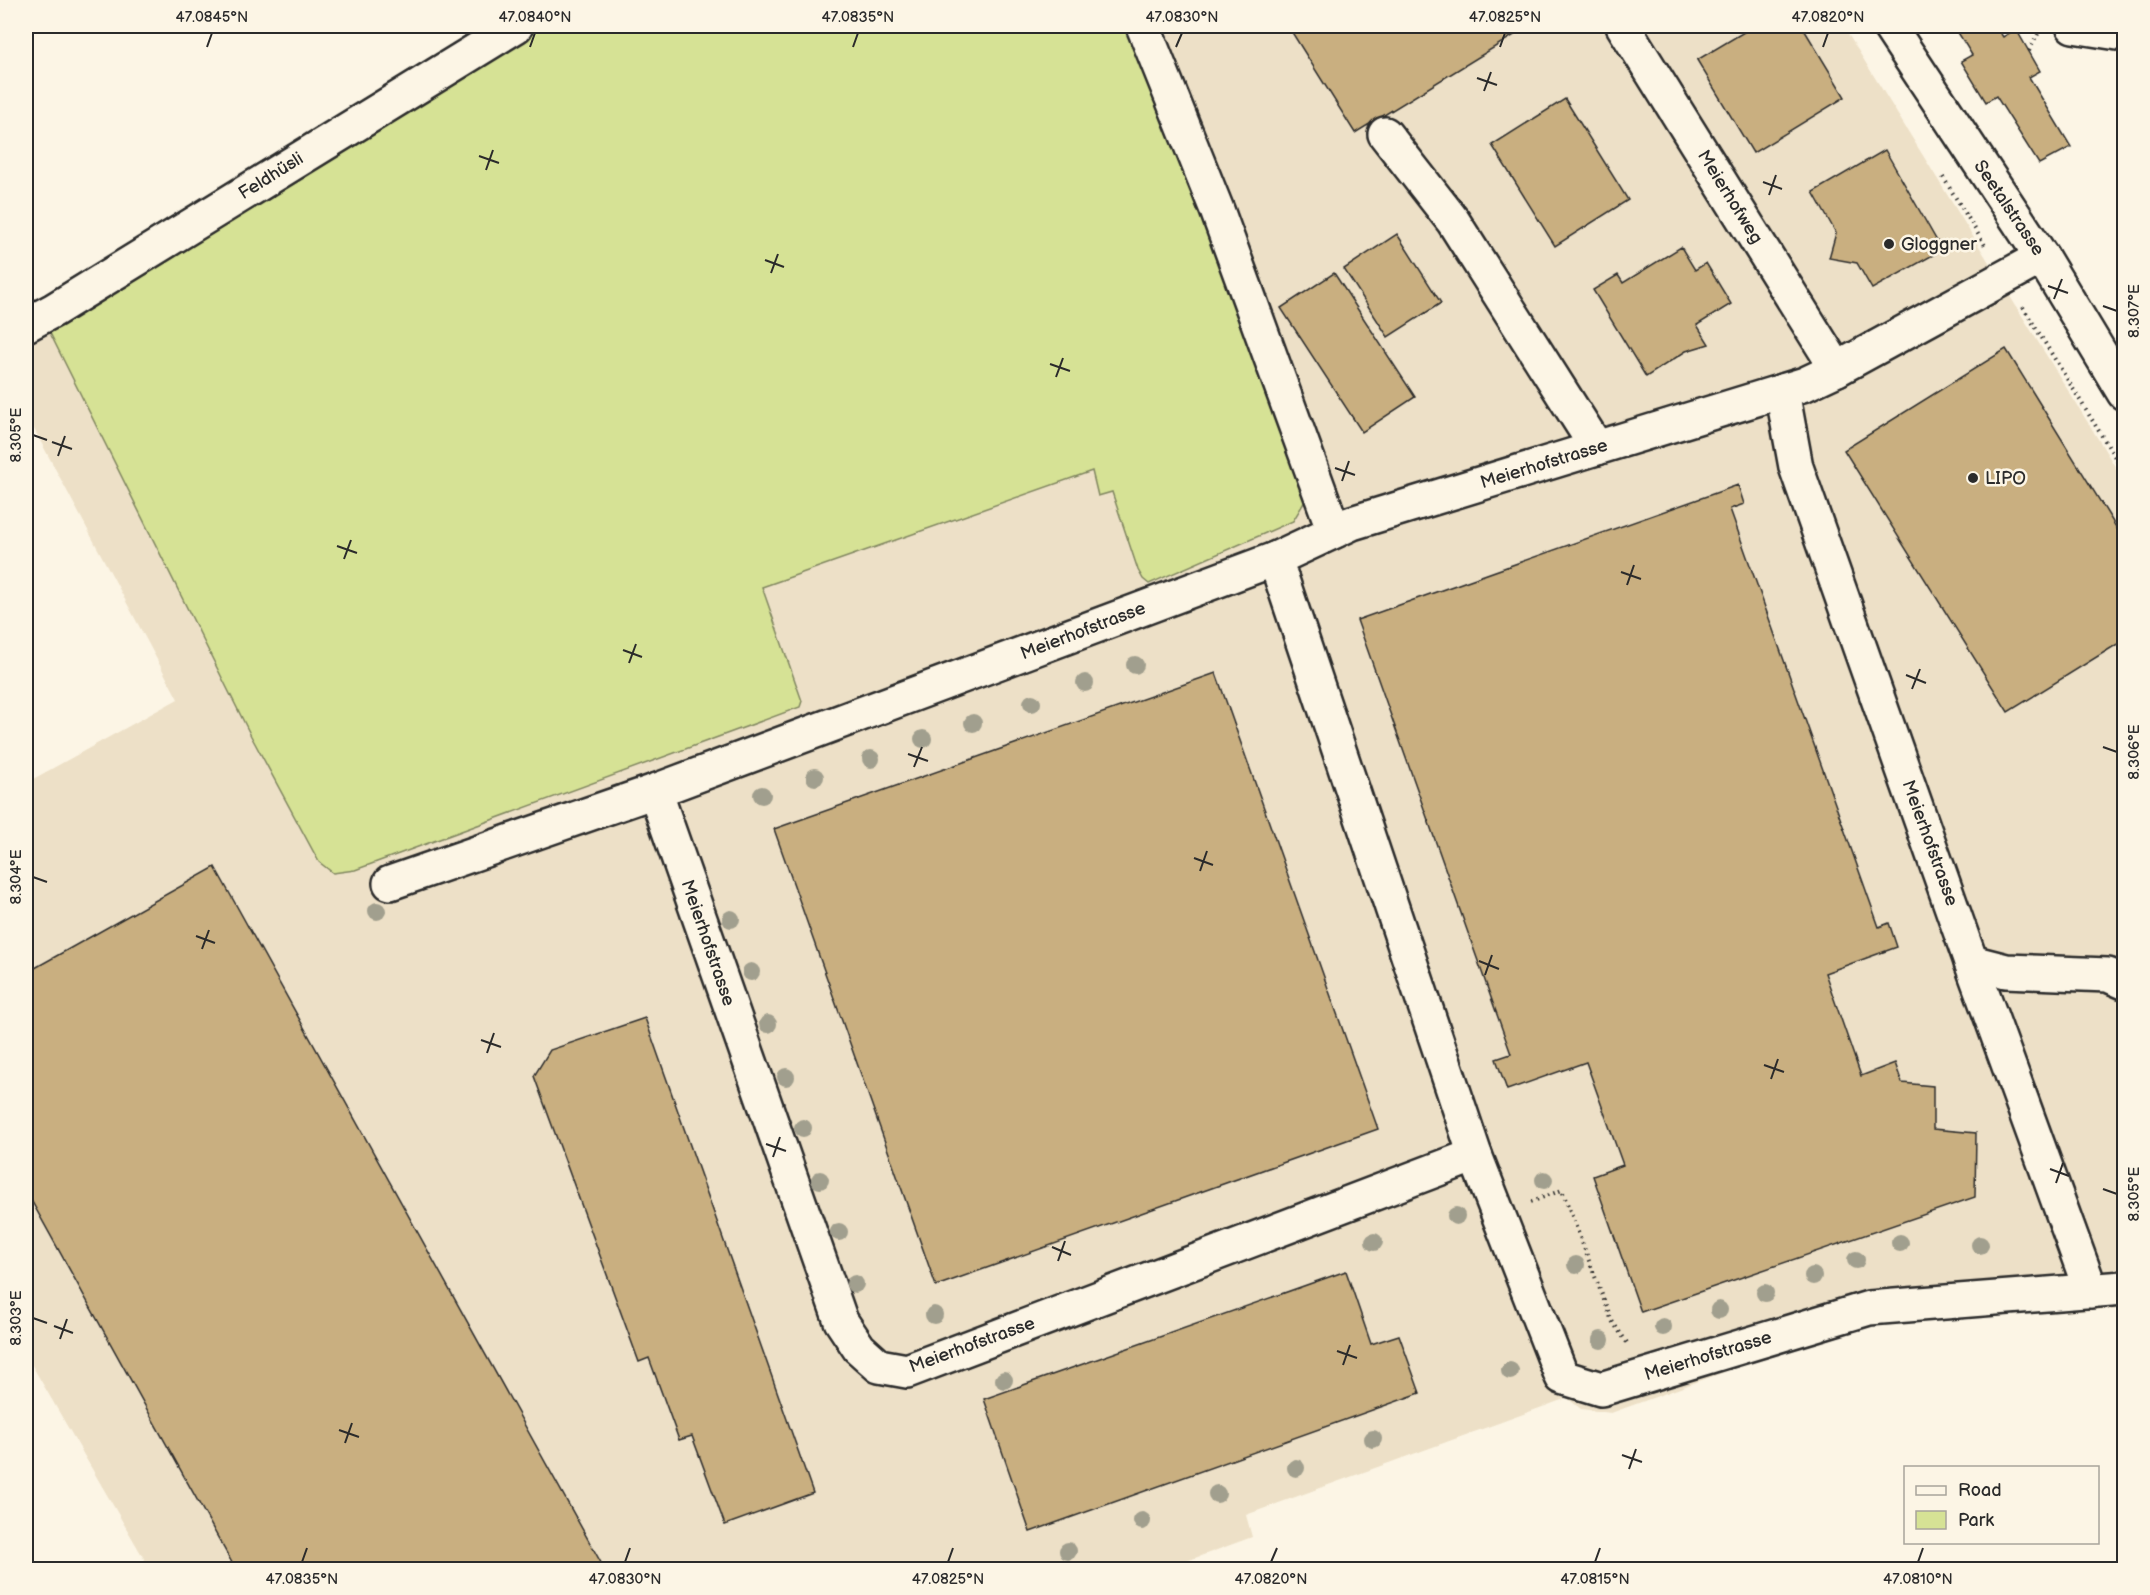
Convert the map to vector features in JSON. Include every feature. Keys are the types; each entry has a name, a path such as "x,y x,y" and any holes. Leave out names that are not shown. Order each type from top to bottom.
{"street":[{"name":"Feldhüsli","path":"26,325 516,26"},
{"path":"1143,26 1217,210 1334,531"},
{"name":"Meierhofweg","path":"1623,26 1838,369"},
{"name":"Seetalstrasse","path":"1889,26 2042,257 2124,393"},
{"path":"2073,26 2124,34"},
{"path":"1385,134 1453,221 1598,448"},
{"name":"Meierhofstrasse","path":"390,883 655,791 1275,559 1352,523 1805,384 1838,369 2042,257"},
{"name":"Meierhofstrasse","path":"1782,392 1796,467 1971,962 2091,1291"},
{"name":"Meierhofstrasse","path":"1275,559 1475,1155 1562,1377 1601,1389 1869,1308 2124,1288"},
{"name":"Meierhofstrasse","path":"655,791 841,1321 859,1348 879,1366 907,1371 1475,1155"},
{"path":"1971,962 2006,971 2108,975 2124,982"}],"path":[{"path":"2029,51 2042,26"},
{"path":"1499,1215 1562,1190 1612,1321 1630,1345"}],"shaded area":[{"path":"1136,26 1843,26 2124,481 2124,1308 2062,1312 1945,1313 1861,1326 1760,1359 1611,1413 1581,1409 1567,1398 1246,1515 1252,1537 1165,1569 150,1569 26,1355 26,783 178,699 26,414 26,337 46,325 251,736 319,862 800,707 802,700 762,587 872,548 1092,471 1112,492 1138,570 1149,584 1293,521"}],"green space":[{"path":"538,26 1136,26 1308,496 1293,521 1149,584 1138,570 1112,492 1098,496 1092,471 762,587 802,701 800,707 355,870 333,873 319,862 251,736 46,325"}],"building":[{"path":"1288,26 1529,26 1355,133"},
{"path":"1754,26 1802,26 1845,97 1753,153 1697,60"},
{"path":"1954,26 1996,26 2003,37 2016,29 2040,71 2029,77 2071,147 2039,164 1996,96 1986,102 1961,61 1972,55"},
{"path":"1565,99 1628,200 1555,246 1492,145"},
{"path":"1885,150 1942,250 1872,289 1857,263 1829,258 1836,233 1813,192"},
{"path":"1397,234 1441,303 1388,337 1344,269"},
{"path":"1681,247 1695,270 1706,263 1731,304 1697,325 1709,344 1686,351 1646,377 1593,290 1618,275 1623,283"},
{"path":"1334,273 1415,397 1362,432 1281,308"},
{"path":"2006,349 2124,540 2124,640 2008,712 1844,450"},
{"path":"1738,485 1744,504 1730,509 1879,927 1889,923 1897,947 1825,973 1861,1076 1895,1063 1902,1083 1933,1086 1933,1129 1976,1133 1975,1197 1641,1312 1593,1176 1623,1165 1586,1062 1507,1090 1496,1059 1511,1054 1357,620"},
{"path":"1216,673 1378,1129 936,1286 774,829"},
{"path":"215,867 605,1570 236,1570 26,1191 26,973"},
{"path":"645,1018 813,1493 725,1525 692,1436 679,1440 649,1358 639,1362 534,1076 550,1050"},
{"path":"1346,1271 1371,1344 1399,1335 1420,1393 1030,1532 984,1399"}],"place":[{"name":"Gloggner","path":"1889,244"},
{"name":"LIPO","path":"1973,478"}]}
